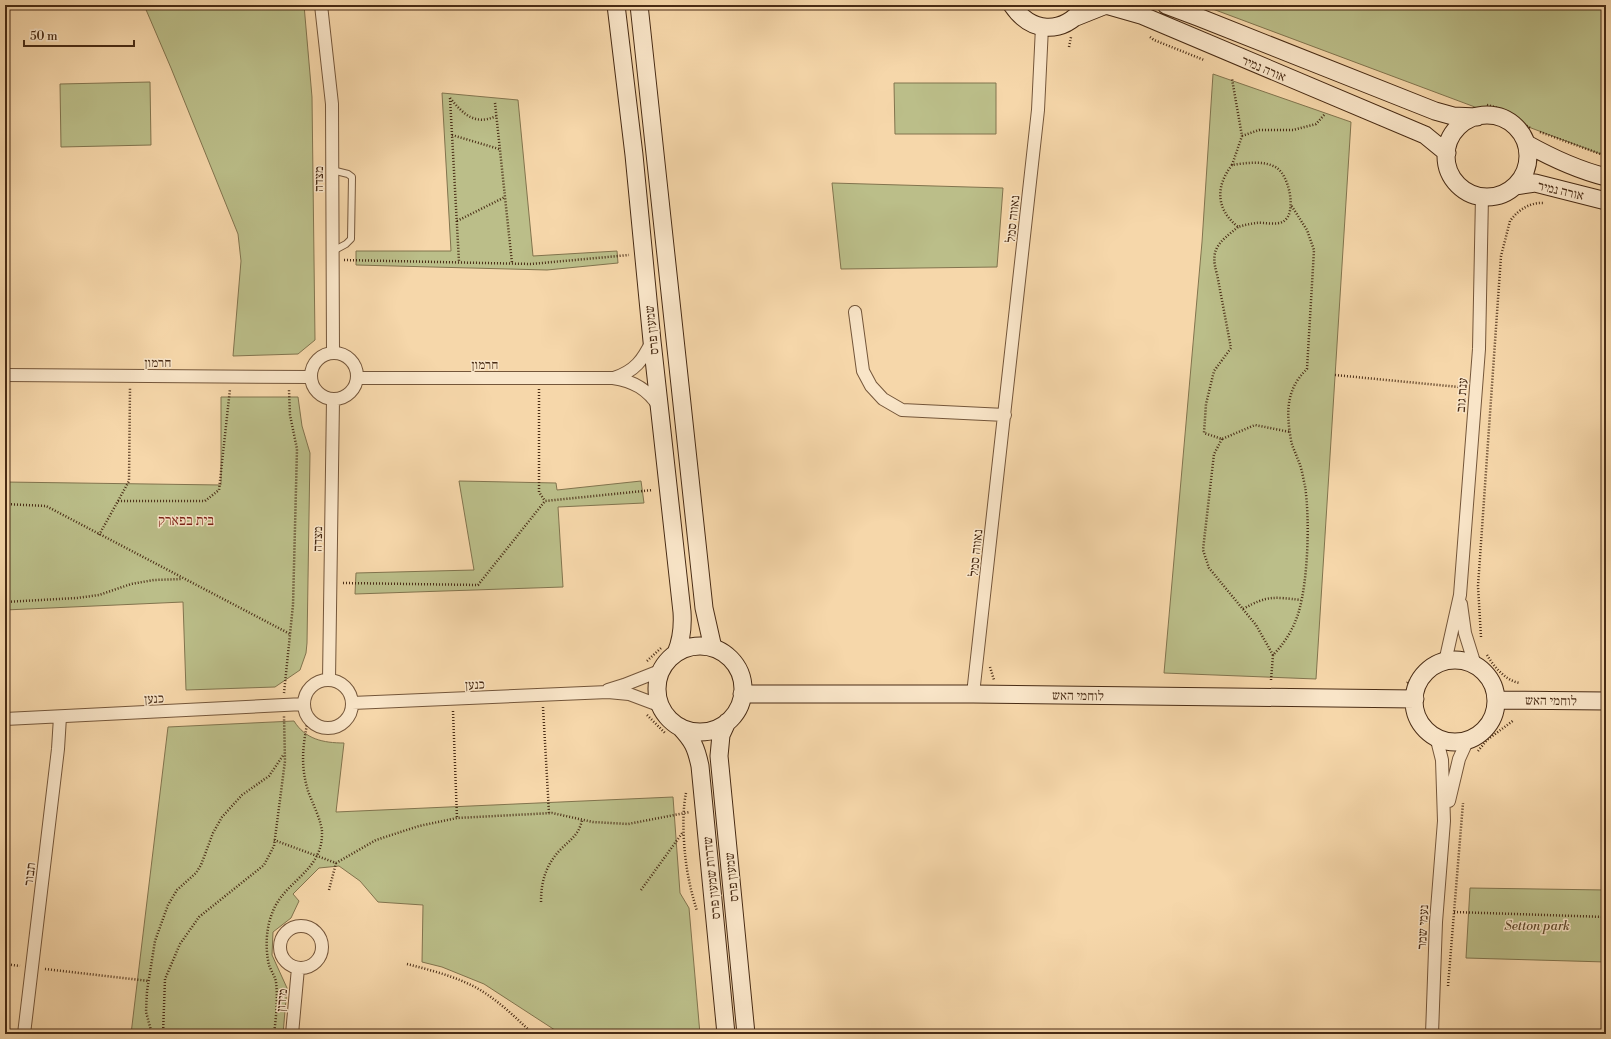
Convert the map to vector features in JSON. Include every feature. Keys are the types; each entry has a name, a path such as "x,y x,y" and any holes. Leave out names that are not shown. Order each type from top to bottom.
{"street":[{"name":"מצדה","path":"321,5 332,104 333,353"},
{"name":"שמעון פרס","path":"616,5 634,155 652,341 683,618 681,642 676,653"},
{"name":"שמעון פרס","path":"639,5 704,608 714,648"},
{"path":"1012,5 1024,20 1033,25 1042,27"},
{"name":"אורה נמיר","path":"1042,27 1054,27 1066,24 1080,11 1106,5 1141,15 1425,135 1447,154"},
{"name":"אורה נמיר","path":"1166,5 1435,111 1453,116 1481,110"},
{"name":"נאווה סמל","path":"973,694 1038,110 1042,27"},
{"path":"1481,110 1487,115 1497,116 1516,126 1527,144 1527,166 1523,177 1515,186 1505,193 1494,196 1482,196 1464,189 1456,182 1448,164 1447,154 1452,135 1467,120 1481,110"},
{"name":"אורה נמיר","path":"1527,144 1553,158 1590,173 1606,177"},
{"name":"אורה נמיר","path":"1515,186 1535,183 1606,202"},
{"name":"ענת גוב","path":"1475,665 1465,633 1460,595 1479,349 1482,196"},
{"path":"855,312 863,372 871,386 883,399 902,410 1005,414"},
{"name":"חרמון","path":"613,378 625,374 634,368 641,360 652,341"},
{"path":"333,353 341,354 353,363 357,378 355,384 346,395 333,399 320,395 312,384 311,370 314,363 319,358 333,353"},
{"name":"חרמון","path":"5,375 311,377"},
{"name":"חרמון","path":"357,378 613,378 625,380 648,392 659,407"},
{"name":"מצדה","path":"329,680 333,399"},
{"name":"ענת גוב","path":"1440,660 1460,595"},
{"path":"694,646 714,648 724,653 738,670 742,681 740,704 735,714 727,722 717,728 709,731 692,731 680,727 670,720 658,699 657,687 662,670 665,664 676,653 684,649 694,646"},
{"path":"1440,660 1455,660 1475,665 1484,671 1494,689 1496,700 1495,711 1491,722 1483,731 1473,738 1462,741 1450,741 1436,736 1424,727 1419,719 1409,693 1427,672 1440,660"},
{"name":"כנען","path":"599,693 662,670"},
{"path":"329,680 342,685 351,696 352,703 348,718 343,723 329,729 314,724 308,719 304,704 305,698 311,687 317,683 329,680"},
{"name":"כנען","path":"352,703 599,693 629,694 661,706"},
{"name":"לוחמי האש","path":"742,694 1409,693"},
{"name":"לוחמי האש","path":"1496,700 1606,701"},
{"name":"כנען","path":"5,719 304,704"},
{"name":"תבור","path":"24,1034 58,749 60,717"},
{"name":"שמעון פרס","path":"727,722 721,736 720,772 746,1034"},
{"name":"שדרות שמעון פרס","path":"680,727 692,740 697,751 700,766 726,1034"},
{"name":"נעמי שמר","path":"1432,1034 1436,922 1444,821 1443,767 1436,736"},
{"name":"נעמי שמר","path":"1444,821 1459,759 1468,739"},
{"name":"מירון","path":"292,1034 298,968"}],"lane":[{"path":"332,170 348,174 352,177 351,239 333,255"}],"path":[{"path":"1232,79 1242,136 1232,165 1223,178 1220,189 1223,211 1229,220 1238,227"},
{"path":"459,262 450,98 460,111 472,118 489,119 496,116"},
{"path":"495,103 512,264"},
{"path":"1481,110 1498,108 1527,127 1606,156"},
{"path":"1242,136 1259,130 1293,130 1316,124 1325,114"},
{"path":"452,135 499,149"},
{"path":"1222,439 1204,433 1206,404 1214,371 1231,348 1214,263 1214,254 1226,237 1238,227 1256,223 1278,223 1285,221 1289,215 1291,205 1288,184 1277,168 1259,164 1232,165"},
{"path":"457,221 505,197"},
{"path":"1481,639 1478,586 1501,256 1510,221 1513,216 1532,204 1548,203"},
{"path":"1273,655 1282,646 1290,633 1299,612 1302,600 1306,548 1306,497 1302,471 1292,444 1288,415 1291,391 1298,377 1307,369 1314,250 1307,230 1291,205"},
{"path":"333,255 459,262 532,264 643,253"},
{"path":"1335,375 1459,387"},
{"path":"99,534 129,480 130,376"},
{"path":"118,501 205,501 219,490 232,377"},
{"path":"163,1034 166,979 180,944 199,917 264,864 274,846 285,761 283,705 293,605 297,449 290,416 288,377"},
{"path":"539,378 539,492 545,501"},
{"path":"1271,680 1273,655 1256,625 1209,568 1203,550 1214,454 1222,439 1256,425 1290,432"},
{"path":"330,582 478,585 545,501 668,488"},
{"path":"5,504 46,506 290,634"},
{"path":"5,602 77,598 99,595 131,584 154,580 183,578"},
{"path":"1243,609 1256,601 1269,597 1302,600"},
{"path":"1485,650 1494,667 1516,683"},
{"path":"1409,693 1440,660"},
{"path":"990,665 995,682"},
{"path":"543,695 549,813"},
{"path":"452,699 457,818"},
{"path":"274,1034 276,981 269,966 267,950 268,930 273,911 282,895 308,871 317,856 321,845 323,832 308,790 303,763 303,746 308,719"},
{"path":"1475,755 1487,740 1514,720"},
{"path":"152,1034 146,1012 149,981 155,941 171,900 177,890 196,873 202,865 213,833 222,817 242,795 269,776 285,753"},
{"path":"1448,988 1464,797"},
{"path":"329,890 336,863 376,840 420,826 457,818 549,813 593,822 628,824 704,809"},
{"path":"541,902 541,886 544,875 552,859 575,837 582,820"},
{"path":"641,890 684,832"},
{"path":"274,840 336,863"},
{"path":"1454,912 1606,917"},
{"path":"5,964 149,981"},
{"path":"407,964 444,974 475,987 507,1009 533,1034"}],"green space":[{"path":"144,5 304,5 312,97 315,340 298,354 233,356 241,261 238,234"},
{"path":"1202,5 1606,5 1606,156"},
{"path":"1213,74 1351,122 1316,679 1164,673 1202,242"},
{"path":"150,82 151,145 61,147 60,84"},
{"path":"894,83 996,83 996,134 895,134"},
{"path":"442,93 518,100 533,256 617,251 618,263 547,270 356,265 356,251 451,251"},
{"path":"832,183 1003,188 997,267 841,269"},
{"path":"221,397 298,397 302,426 310,453 307,643 306,653 300,670 275,687 186,690 183,602 5,610 5,482 221,485"},
{"path":"459,481 556,483 557,490 641,481 644,503 558,507 563,587 355,594 356,573 474,570"},
{"path":"294,721 298,727 315,739 344,743 336,812 673,797 680,893 689,908 700,1034 561,1034 484,984 442,967 422,962 423,905 378,902 360,881 339,866 319,868 293,894 299,901 291,918 273,932 272,955 287,988 283,1034 131,1034 168,727"},
{"name":"Setton park","path":"1470,888 1606,890 1606,962 1466,958"}],"district":[{"name":"בית בפארק","path":"186,520"}]}
